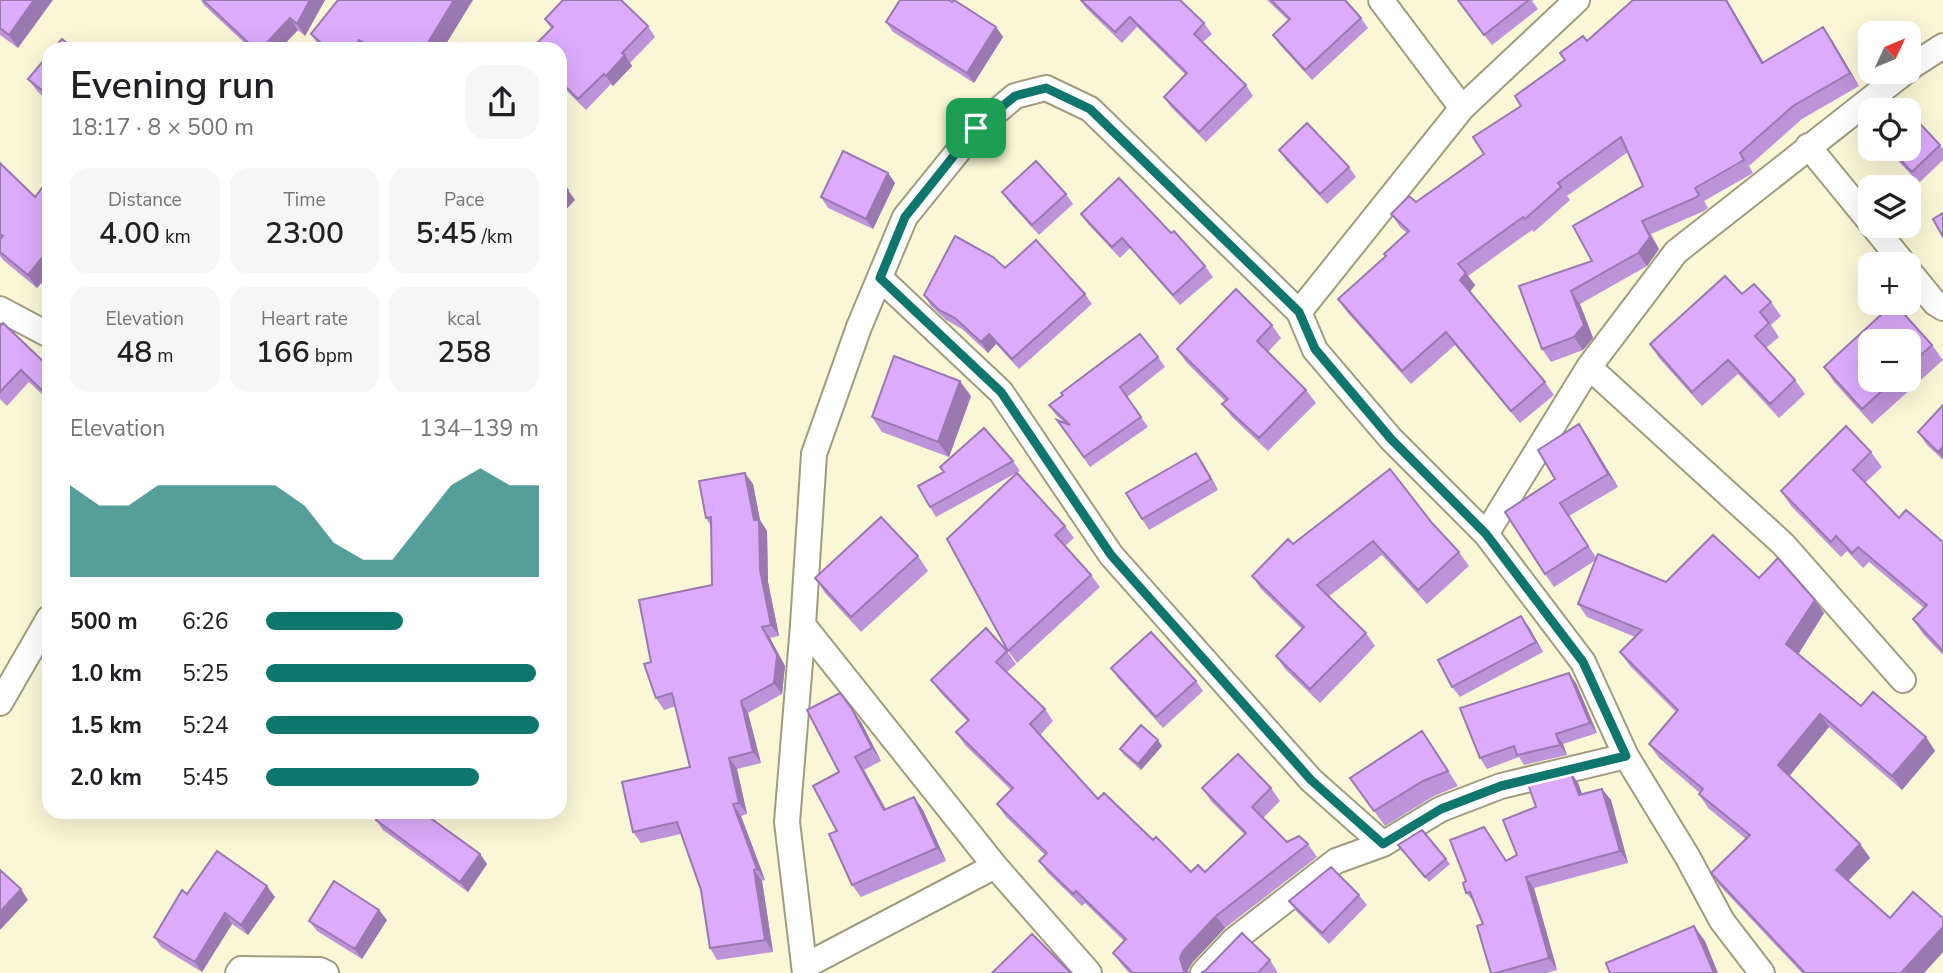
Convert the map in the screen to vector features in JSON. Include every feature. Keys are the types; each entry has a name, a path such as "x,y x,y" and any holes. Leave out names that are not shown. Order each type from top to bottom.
{"street":[{"path":"1381,0 1462,107"},
{"path":"1299,312 1462,107 1577,0"},
{"path":"1922,60 1943,47"},
{"path":"1486,534 1589,367 1676,252 1889,84"},
{"path":"995,866 805,969 786,822 814,454 859,327 905,217 976,128 1015,96 1046,88 1090,109 1299,312 1315,349 1391,439 1486,534 1583,662 1626,756 1687,856 1722,921 1762,973"},
{"path":"1808,146 1858,208"},
{"path":"1883,238 1894,252"},
{"path":"880,278 1001,392 1111,555 1311,780 1383,844"},
{"path":"1921,286 1935,303 1943,308"},
{"path":"0,309 42,331"},
{"path":"1589,367 1783,544 1903,680"},
{"path":"803,625 995,866 1089,973"},
{"path":"0,703 42,630"},
{"path":"1203,973 1234,940 1336,861 1383,844 1441,809 1501,786 1626,756"},
{"path":"238,973 241,968 320,970 326,973"}],"building":[{"path":"0,0 34,0 9,35 0,28"},
{"path":"203,0 310,0 297,24 290,18 268,42 248,42"},
{"path":"338,0 454,0 428,42 320,42 311,34"},
{"path":"563,0 621,0 648,26 622,53 625,55 606,76 604,74 578,99 567,88 567,42 538,42 553,27 545,19"},
{"path":"900,0 954,0 996,27 967,73 886,22"},
{"path":"1081,0 1180,0 1204,23 1194,34 1246,85 1199,132 1164,97 1187,73 1130,17 1115,32"},
{"path":"1271,0 1345,0 1361,18 1305,70 1273,35 1290,19"},
{"path":"1458,0 1529,0 1484,35"},
{"path":"1633,0 1726,0 1762,63 1823,27 1850,73 1793,106 1740,153 1744,160 1695,188 1699,195 1695,198 1642,221 1650,237 1638,253 1571,291 1584,325 1574,337 1542,349 1519,286 1592,261 1573,226 1643,186 1621,137 1558,183 1561,187 1525,219 1523,217 1458,264 1466,273 1460,280 1545,382 1511,411 1446,332 1402,371 1338,299 1386,256 1384,254 1409,231 1391,214 1409,196 1416,202 1484,154 1473,137 1521,106 1515,96 1565,60 1560,53 1583,36 1587,41"},
{"path":"42,62 42,90 28,79"},
{"path":"1307,123 1349,167 1320,194 1279,150"},
{"path":"1921,125 1940,145 1912,172 1901,161 1921,161"},
{"path":"843,151 888,173 866,219 821,197"},
{"path":"1036,161 1066,194 1032,225 1002,192"},
{"path":"0,163 35,197 42,188 42,258 28,275 0,252 0,239 3,236 0,234"},
{"path":"1119,178 1171,233 1174,231 1205,266 1173,295 1122,238 1112,247 1081,214"},
{"path":"1943,213 1943,237 1933,219"},
{"path":"955,236 993,257 1005,268 1036,240 1085,294 1012,359 989,334 981,342 924,295"},
{"path":"1725,276 1742,294 1754,284 1771,302 1760,312 1769,323 1755,336 1795,380 1770,404 1728,360 1692,392 1650,344"},
{"path":"1236,289 1272,325 1257,341 1306,390 1259,438 1222,404 1228,399 1177,349"},
{"path":"1881,315 1905,315 1918,329 1866,329"},
{"path":"3,323 42,360 42,390 21,370 0,392 0,326"},
{"path":"1921,333 1932,345 1921,355"},
{"path":"1140,334 1158,357 1120,387 1141,417 1084,457 1057,420 1070,425 1049,405"},
{"path":"1858,336 1858,392 1881,392 1862,409 1824,367"},
{"path":"894,356 960,381 938,442 872,417"},
{"path":"1943,405 1943,449 1938,452 1918,432"},
{"path":"1579,424 1608,474 1560,503 1588,546 1545,574 1505,512 1555,479 1538,450"},
{"path":"1846,426 1871,452 1853,470 1899,518 1906,510 1943,542 1943,651 1913,619 1927,605 1858,547 1852,553 1836,536 1831,542 1781,491"},
{"path":"984,428 1013,461 930,507 918,486 944,472 940,467"},
{"path":"1196,453 1211,479 1142,519 1126,493"},
{"path":"1390,469 1432,523 1459,552 1418,590 1373,541 1317,585 1366,633 1310,689 1276,656 1304,627 1252,576 1288,539 1293,544"},
{"path":"745,473 754,520 759,520 760,570 771,625 762,627 777,655 774,683 741,701 753,752 729,758 739,803 733,804 757,869 754,870 765,940 710,948 701,890 677,822 633,832 622,782 690,767 672,693 656,698 644,664 651,662 639,600 712,585 711,517 706,518 699,481"},
{"path":"1017,473 1065,526 1055,535 1091,575 1008,651 947,539"},
{"path":"881,517 918,556 851,617 815,578"},
{"path":"1713,535 1759,578 1778,558 1815,600 1786,644 1861,706 1873,692 1926,737 1892,776 1820,714 1778,765 1860,844 1836,870 1890,918 1913,892 1943,918 1943,927 1901,973 1805,973 1711,873 1750,835 1699,794 1703,789 1649,744 1678,710 1620,652 1642,630 1578,604 1598,554 1666,582"},
{"path":"1521,616 1536,642 1452,687 1438,660"},
{"path":"986,628 1007,651 996,662 1045,709 1030,724 1098,799 1104,793 1153,840 1156,837 1191,872 1198,865 1205,872 1246,833 1202,788 1238,754 1271,788 1252,807 1287,842 1299,836 1308,844 1216,916 1183,951 1180,958 1187,973 1133,973 1113,953 1126,939 1076,891 1073,894 1039,861 1047,853 997,804 1013,788 956,732 969,720 931,680"},
{"path":"1151,632 1196,681 1156,717 1111,668"},
{"path":"1569,673 1590,723 1556,734 1560,745 1517,755 1514,746 1480,758 1460,708"},
{"path":"840,693 852,709 872,748 855,757 884,810 914,797 937,848 852,885 829,834 837,831 813,786 839,772 807,710"},
{"path":"1141,725 1158,740 1138,764 1120,749"},
{"path":"1422,731 1448,771 1423,781 1374,811 1350,778"},
{"path":"1570,771 1579,795 1602,789 1620,851 1526,877 1549,958 1491,973 1477,926 1483,924 1470,892 1466,893 1463,883 1466,881 1450,840 1484,827 1506,861 1517,855 1503,820 1536,807 1527,781"},
{"path":"432,819 480,854 460,882 376,820"},
{"path":"1422,830 1446,859 1425,877 1398,845"},
{"path":"217,851 267,886 241,925 225,913 195,962 154,937 182,890 187,894"},
{"path":"1331,867 1359,895 1322,933 1289,901"},
{"path":"0,870 21,889 0,912"},
{"path":"334,881 379,910 355,949 309,921"},
{"path":"1694,926 1714,973 1610,973 1606,963"},
{"path":"1242,933 1270,960 1258,973 1201,973 1205,971"},
{"path":"1032,934 1071,973 992,973"}],"route":[{"path":"1046,88 1090,109 1299,312 1315,349 1391,439 1486,534 1583,662 1626,756 1501,786 1441,809 1383,844 1311,780 1111,555 1001,392 880,278 905,217 976,128 1015,96 1046,88"}]}
